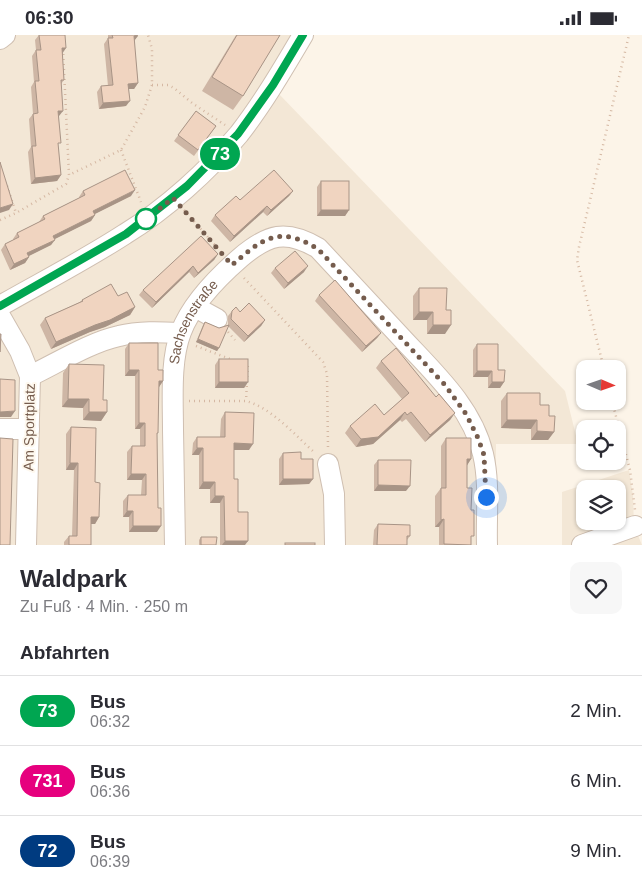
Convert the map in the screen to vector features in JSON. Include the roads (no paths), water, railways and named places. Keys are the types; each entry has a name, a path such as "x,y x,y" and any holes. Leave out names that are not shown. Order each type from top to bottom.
{"street":[{"path":"0,39 6,35"},
{"path":"0,306 126,234 173,198 201,173 238,134 281,72 303,35"},
{"name":"Sachsenstraße","path":"175,545 173,402 176,353 180,333 195,307 232,265 263,240 277,236 289,236 304,240 318,249 445,385 466,414 484,455 486,545"},
{"path":"195,307 217,319"},
{"name":"Am Sportplatz","path":"0,316 20,351 30,376 26,545"},
{"path":"30,376 87,348 119,335 150,332 180,333"},
{"path":"0,429 29,429"},
{"path":"328,464 334,494 335,545"},
{"path":"582,545 635,526"}]}
